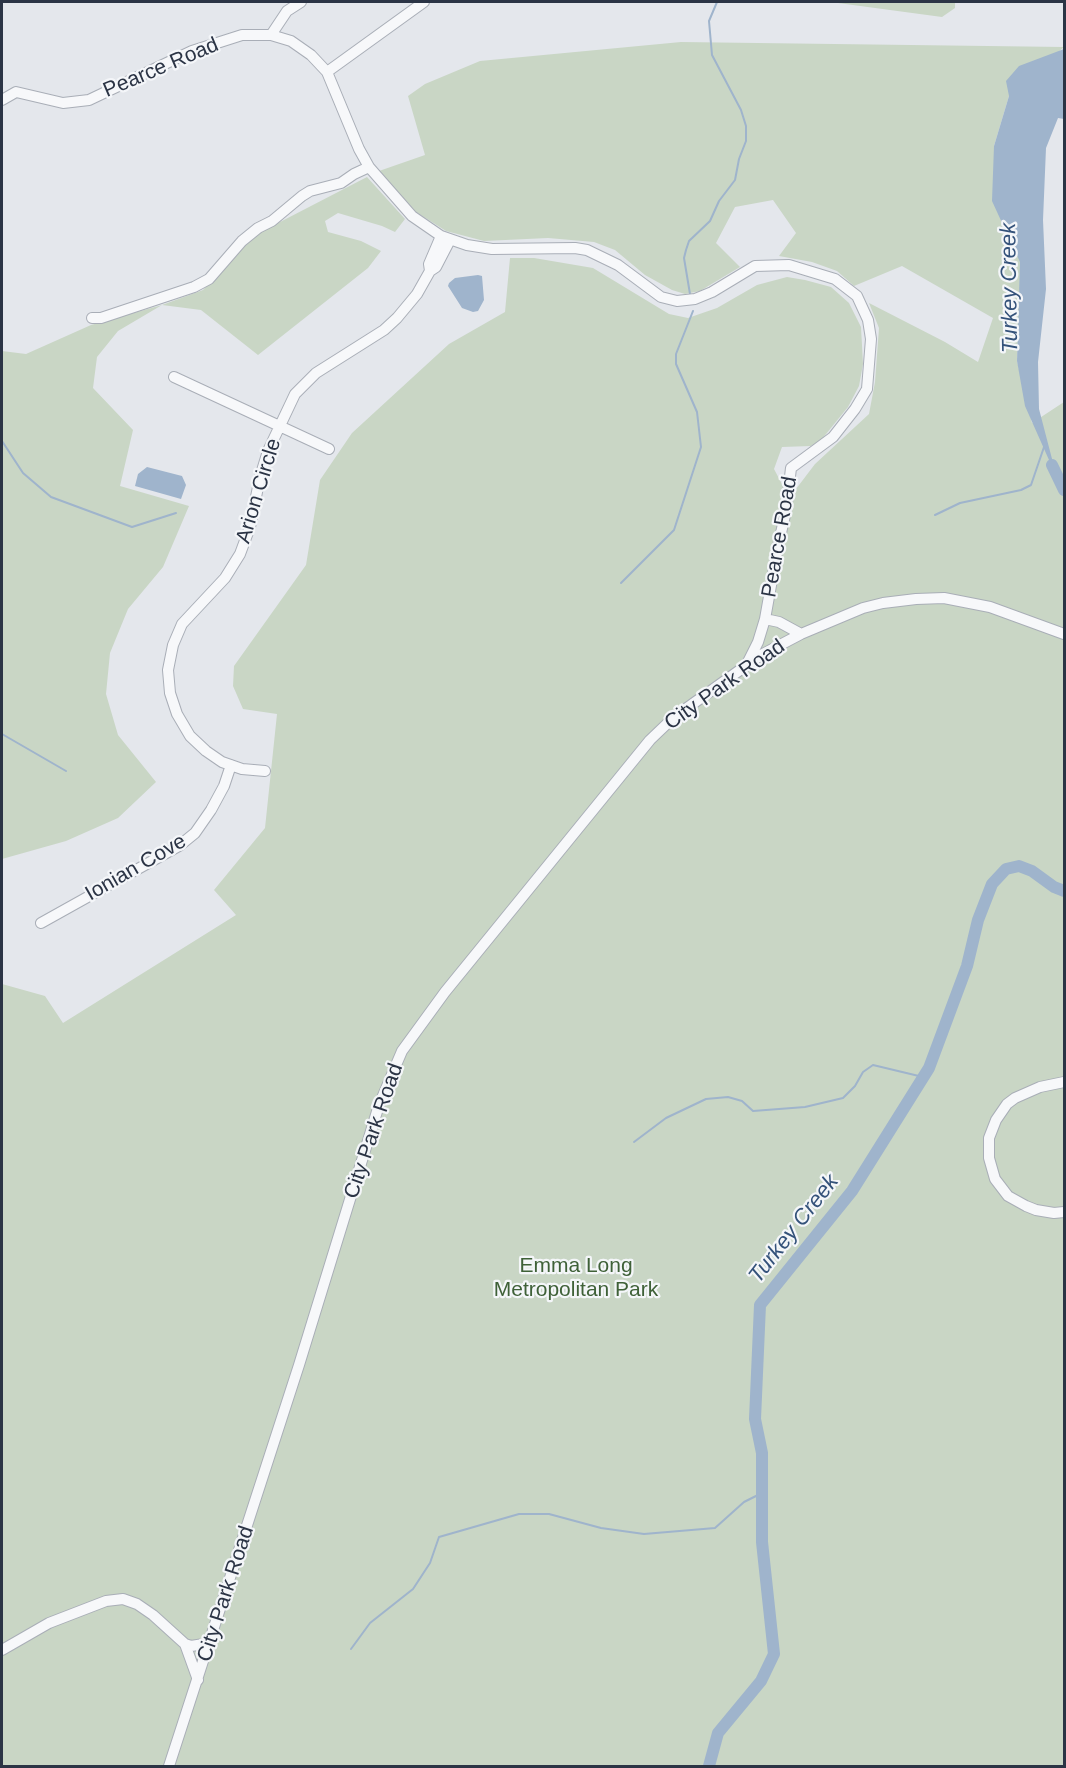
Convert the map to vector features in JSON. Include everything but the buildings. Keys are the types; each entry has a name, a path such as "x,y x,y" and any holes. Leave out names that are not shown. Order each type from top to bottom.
{"street":[{"path":"271,35 287,11 301,2"},
{"path":"327,72 424,2"},
{"name":"Pearce Road","path":"2,100 16,92 63,103 89,100 192,51 242,36 271,35 291,41 311,55 327,72 359,149 369,167 412,216 445,238 467,245 492,249 575,248 587,250 618,265 661,297 677,301 695,299 712,292 755,266 789,265 835,279 857,296 868,320 871,339 867,389 855,409 833,436 791,468 786,511 765,619 758,642 746,665"},
{"path":"92,318 101,318 194,287 209,279 242,241 258,228 272,221 302,196 310,191 341,183 369,167"},
{"name":"Arion Circle","path":"265,771 242,769 222,762 206,751 182,725 174,709 168,681 172,645 182,624 225,578 240,554 250,527 263,466 294,394 316,373 384,330 412,302 430,271 429,264 445,238"},
{"path":"174,377 329,449"},
{"name":"City Park Road","path":"170,1767 319,1303 379,1105 402,1051 452,982 650,740 673,718 746,665 801,634 863,608 900,600 933,598 990,607 1065,634"},
{"name":"City Park Road","path":"765,619 779,622 801,634"},
{"name":"Ionian Cove","path":"41,922 179,846 195,833 212,810 231,765"},
{"path":"1065,1082 1024,1093 1007,1104 993,1128 989,1158 995,1179 1008,1196 1036,1210 1065,1212"},
{"path":"2,1650 49,1623 116,1599 129,1600 137,1604 185,1644 191,1646 210,1643"},
{"path":"185,1644 198,1680"}],"green space":[{"path":"838,2 955,2 955,8 942,17"},
{"name":"Emma Long Metropolitan Park","path":"681,42 1064,47 1009,96 994,146 1010,237 1021,262 1017,361 1032,423 1064,402 1064,1766 2,1766 2,984 45,996 63,1023 236,915 214,890 265,828 277,714 243,709 233,686 234,666 306,565 320,480 352,433 449,344 505,312 510,258 534,258 593,268 669,314 688,318 717,308 757,285 787,277 831,287 849,303 861,327 863,364 859,386 848,407 822,439 811,446 782,447 774,469 783,486 780,517 766,580 776,574 796,489 815,464 869,414 875,382 879,328 869,303 945,342 978,362 993,318 902,266 854,286 837,271 812,262 779,256 796,233 773,200 735,207 716,243 740,267 700,291 685,294 672,290 645,275 615,250 594,242 548,238 484,241 446,231 416,212 379,171 425,155 408,96 425,84 480,61"},
{"path":"367,177 405,219 395,232 338,213 325,221 328,232 361,241 381,251 368,268 258,355 201,310 162,305 203,290 253,236"},
{"path":"162,305 118,331 97,357 93,388 133,430 120,486 189,506 163,567 128,609 110,653 106,694 118,735 156,782 118,818 66,841 2,859 2,351 26,354 91,325"}],"water":[{"path":"1064,49 1064,119 1058,118 1046,148 1043,220 1046,289 1038,362 1039,409 1057,478 1025,406 1017,361 1020,262 992,201 994,146 1009,96 1006,81 1019,66"},
{"path":"482,276 484,300 478,311 473,312 462,308 448,286 455,278"},
{"path":"147,467 182,476 186,485 181,499 135,486 138,474"}],"waterway":[{"path":"690,294 684,258 689,241 710,221 719,201 735,180 739,159 746,141 746,126 741,110 712,55 709,21 717,2"},
{"path":"621,583 674,530 701,447 697,412 676,364 676,354 693,311"},
{"path":"2,441 23,473 51,497 132,527 176,513"},
{"path":"935,515 960,503 1021,490 1031,485 1044,447"},
{"name":"Turkey Creek","path":"1052,465 1064,490"},
{"path":"2,734 66,771"},
{"name":"Turkey Creek","path":"709,1766 718,1733 761,1681 774,1654 762,1542 762,1453 755,1419 760,1305 852,1191 929,1068 967,966 978,920 992,884 1006,869 1019,866 1032,871 1054,887 1064,891"},
{"path":"634,1142 666,1118 706,1099 728,1097 742,1101 753,1111 805,1107 843,1098 855,1086 863,1072 873,1065 923,1077"},
{"path":"351,1649 370,1623 413,1589 430,1563 439,1537 519,1514 549,1514 601,1528 644,1534 715,1528 744,1502 762,1493"}]}
